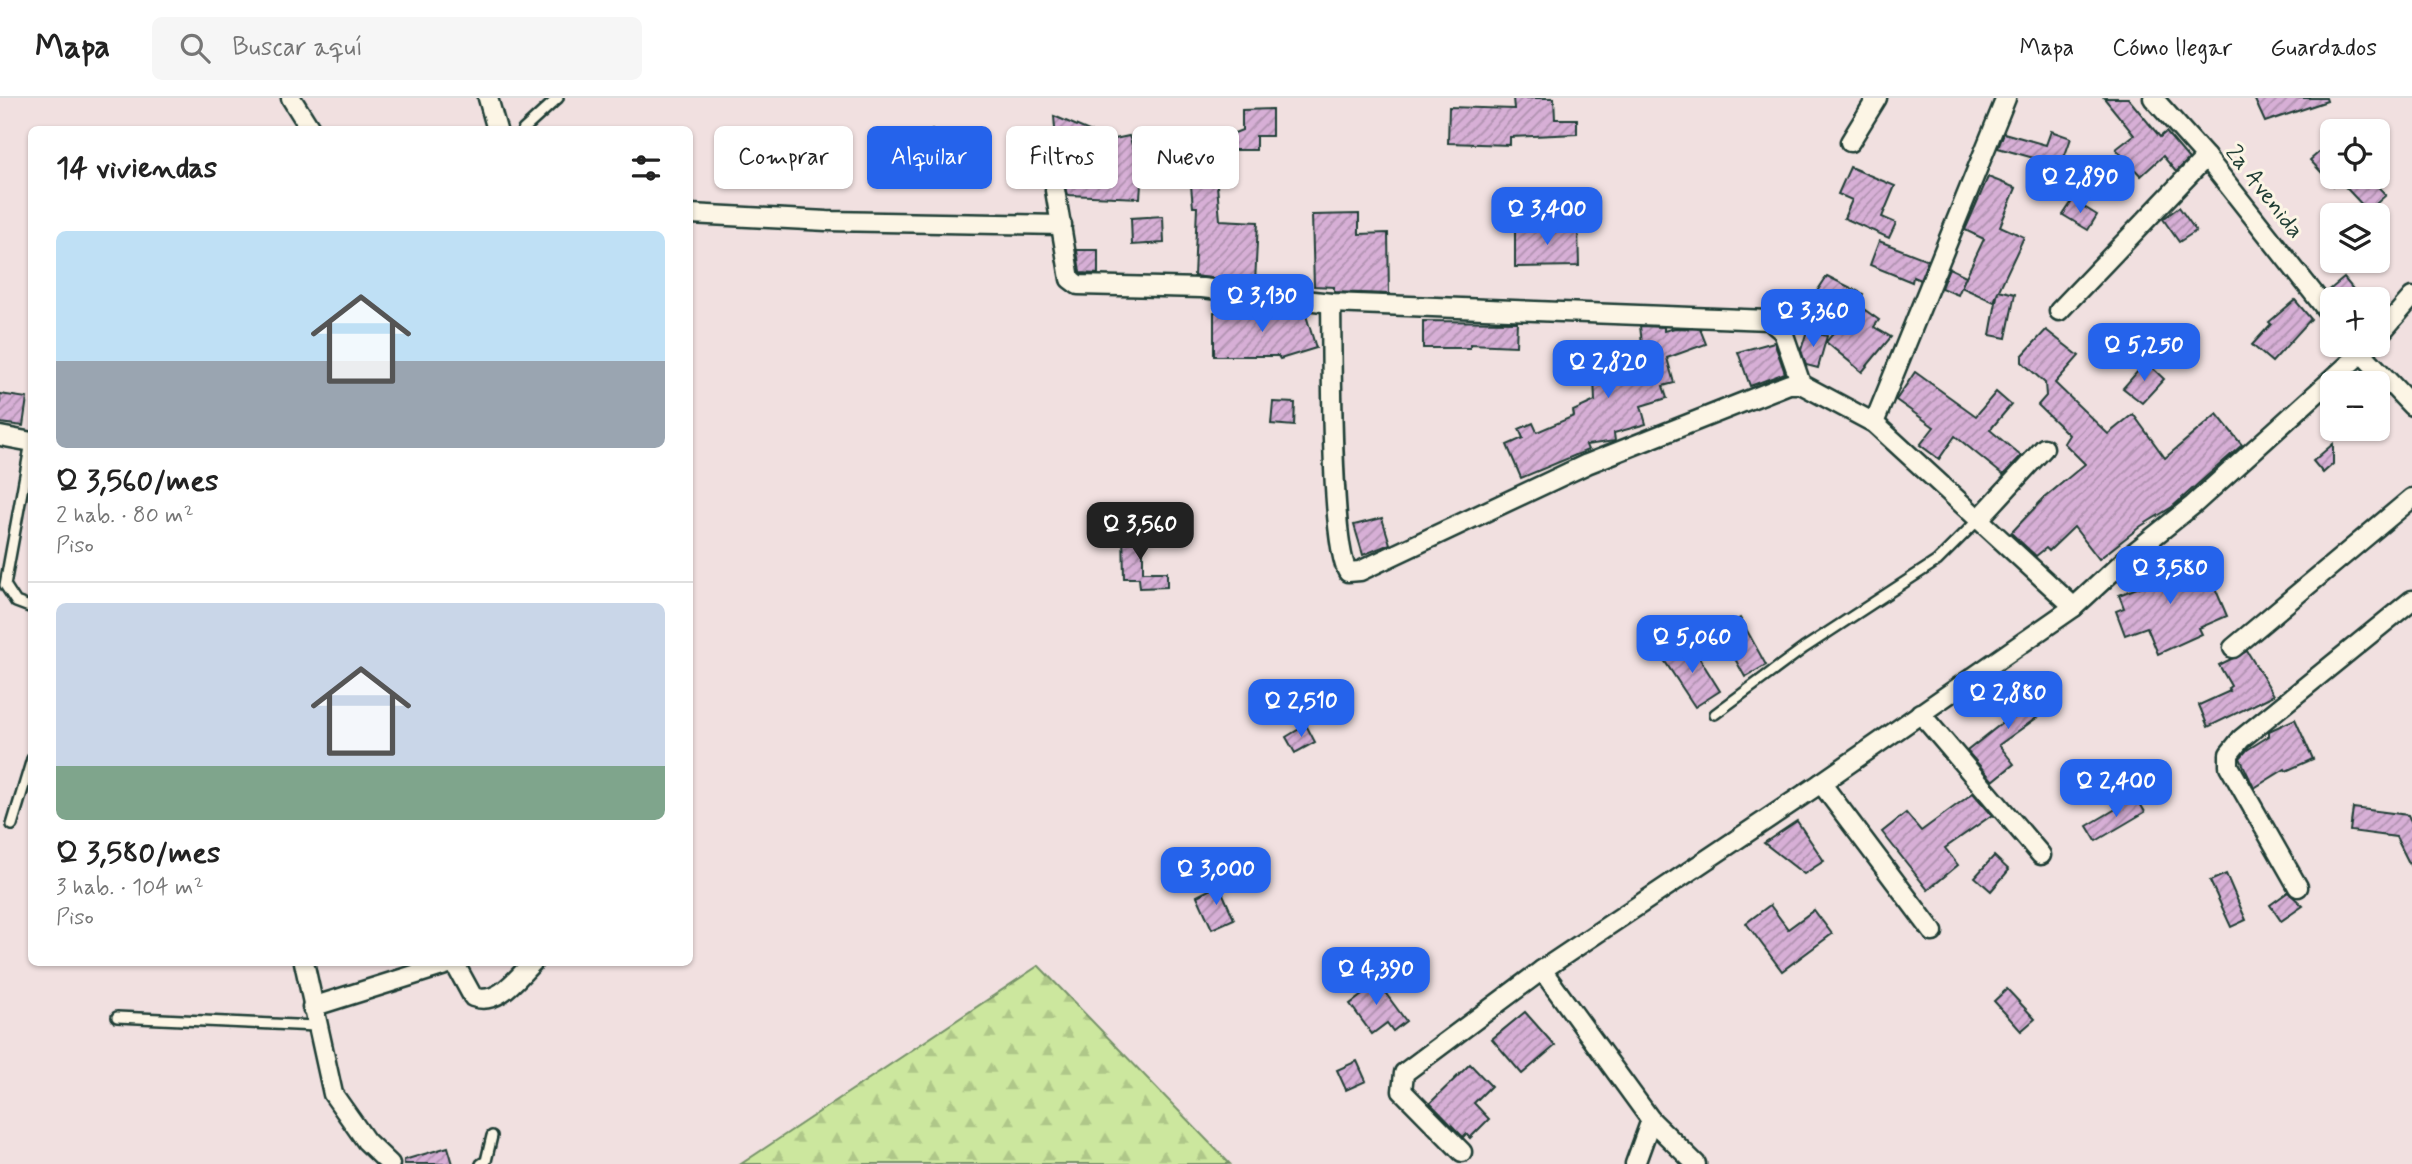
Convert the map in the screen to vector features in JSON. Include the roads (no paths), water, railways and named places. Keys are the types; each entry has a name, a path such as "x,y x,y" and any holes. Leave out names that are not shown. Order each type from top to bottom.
{"street":[{"path":"291,98 308,126"},
{"path":"488,98 496,126"},
{"path":"1850,142 1877,98"},
{"path":"1874,423 2006,98"},
{"name":"2a Avenida","path":"2153,98 2206,158 2320,302"},
{"path":"2059,311 2206,158"},
{"path":"1055,190 1070,279 1078,285 1202,288 1331,303 1769,320 1783,332 1801,384"},
{"path":"693,214 1062,225"},
{"path":"2390,322 2412,297"},
{"path":"1331,303 1338,525 1341,562 1348,572 1360,571 1587,464 1789,384 1801,384 1874,423 2074,607"},
{"path":"1462,1152 1402,1091 1404,1073 1542,970 1821,783 2074,607 2352,357"},
{"path":"2370,357 2412,406"},
{"path":"0,436 28,441"},
{"path":"1978,520 2044,448"},
{"path":"2233,648 2412,498"},
{"path":"2298,887 2229,766 2229,754 2241,740 2412,600"},
{"path":"1920,713 2041,855"},
{"path":"1821,783 1933,932"},
{"path":"305,966 333,1094 366,1141 390,1164"},
{"path":"312,1007 445,966"},
{"path":"457,966 473,997 483,1001 499,996 529,966"},
{"path":"1542,970 1651,1120 1696,1164"},
{"path":"1635,1164 1651,1120"}],"lane":[{"path":"527,126 558,98"},
{"path":"28,458 5,585 16,602 28,606"},
{"path":"1715,714 1804,648 1937,561 1978,520"},
{"path":"12,825 28,772"},
{"path":"117,1017 316,1026"},
{"path":"481,1164 486,1161 492,1136"}]}
